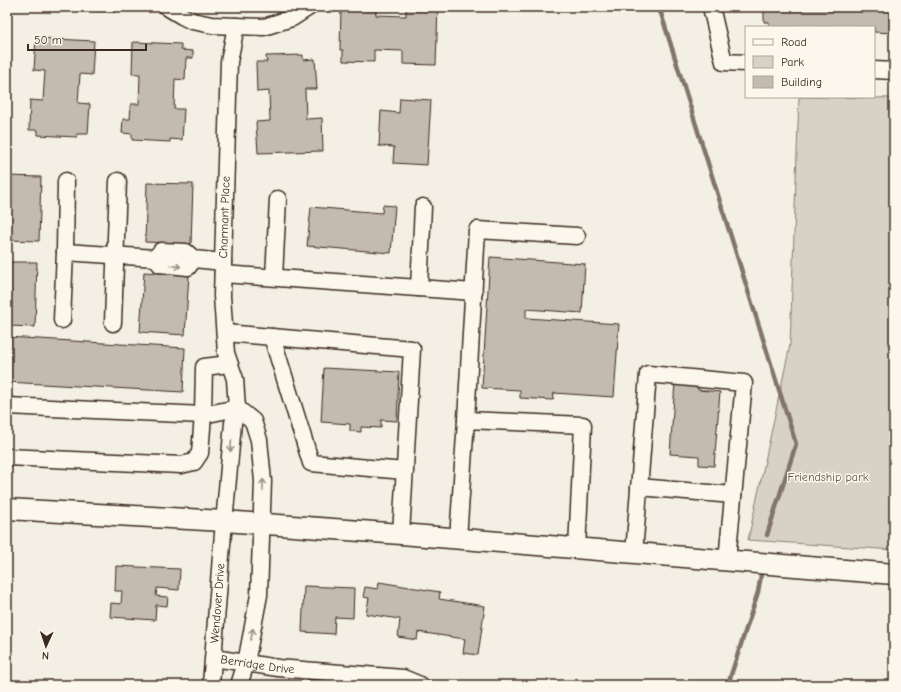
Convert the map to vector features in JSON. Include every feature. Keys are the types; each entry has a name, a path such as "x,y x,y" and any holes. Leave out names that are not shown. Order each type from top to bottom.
{"main road":[{"path":"7,509 224,521 894,574"}],"street":[{"path":"167,7 182,16 212,25 264,28 292,18 307,10 309,7"},
{"path":"711,7 724,62 745,63"},
{"name":"Charmant Place","path":"224,521 232,423 237,408 235,379 226,353 222,296 229,62 236,26"},
{"path":"875,70 894,71"},
{"path":"62,320 66,181"},
{"path":"113,323 118,181"},
{"path":"274,277 278,199"},
{"path":"419,288 423,208"},
{"path":"458,539 477,230 576,236"},
{"path":"65,252 156,258 160,264 188,267 194,259 223,268 274,277 474,292"},
{"path":"225,333 412,349 401,534"},
{"path":"272,337 311,463 405,471"},
{"path":"7,457 181,465 194,462 200,454 203,415 204,367 229,364"},
{"path":"634,553 648,374 744,383 727,560"},
{"path":"7,406 203,415 237,408 253,421 259,440 263,481 263,524 259,595 246,663 238,685"},
{"path":"466,420 583,425 577,548"},
{"path":"639,487 733,495"},
{"name":"Wendover Drive","path":"211,685 224,521"},
{"name":"Berridge Drive","path":"214,658 278,668 403,678 420,685"}],"green space":[{"name":"Friendship park","path":"799,98 894,98 894,550 748,540 790,345"}],"building":[{"path":"82,7 115,7 115,12 82,10"},
{"path":"341,7 376,7 376,15 406,16 406,7 438,7 436,65 403,64 403,51 374,50 374,62 343,61 343,50 340,50"},
{"path":"764,7 894,7 894,33 875,32 875,26 769,26 769,22 764,22"},
{"path":"36,38 94,41 92,75 80,74 78,103 90,104 88,134 77,134 77,137 38,135 38,130 29,130 30,100 43,101 45,71 34,70"},
{"path":"133,42 181,44 181,50 193,51 193,58 186,58 185,80 175,79 174,109 184,109 182,140 170,139 170,142 132,140 132,134 122,133 123,119 130,119 131,104 139,104 140,74 132,74"},
{"path":"303,55 303,60 315,59 317,89 305,89 306,119 322,118 323,151 258,153 256,122 270,121 269,91 257,92 256,62 267,62 266,56"},
{"path":"400,98 431,100 427,165 393,163 394,147 379,146 381,111 399,113"},
{"path":"7,176 41,177 39,241 7,240"},
{"path":"147,183 193,184 191,244 145,242"},
{"path":"383,205 395,206 391,253 307,246 311,207 382,213"},
{"path":"490,257 585,264 582,313 526,309 526,318 619,324 614,397 554,393 553,400 520,398 520,390 482,388"},
{"path":"7,262 37,262 35,327 7,326"},
{"path":"144,272 189,275 185,335 140,332"},
{"path":"7,337 185,348 183,392 7,382"},
{"path":"324,368 399,372 397,421 381,420 381,428 361,427 361,432 350,431 350,424 321,422"},
{"path":"675,382 699,383 698,390 720,392 714,466 699,465 699,456 670,454"},
{"path":"116,566 180,569 179,590 157,588 156,596 168,597 167,606 156,605 155,620 110,617 111,603 121,604 122,591 115,591"},
{"path":"379,582 440,592 439,599 485,606 478,655 463,653 465,639 418,632 417,640 398,637 400,619 366,614 369,598 363,597 365,587 378,589"},
{"path":"304,586 354,588 353,618 335,617 334,634 302,632"}],"waterway":[{"path":"659,7 796,444 767,535"},
{"path":"730,678 758,592 761,575"}]}
